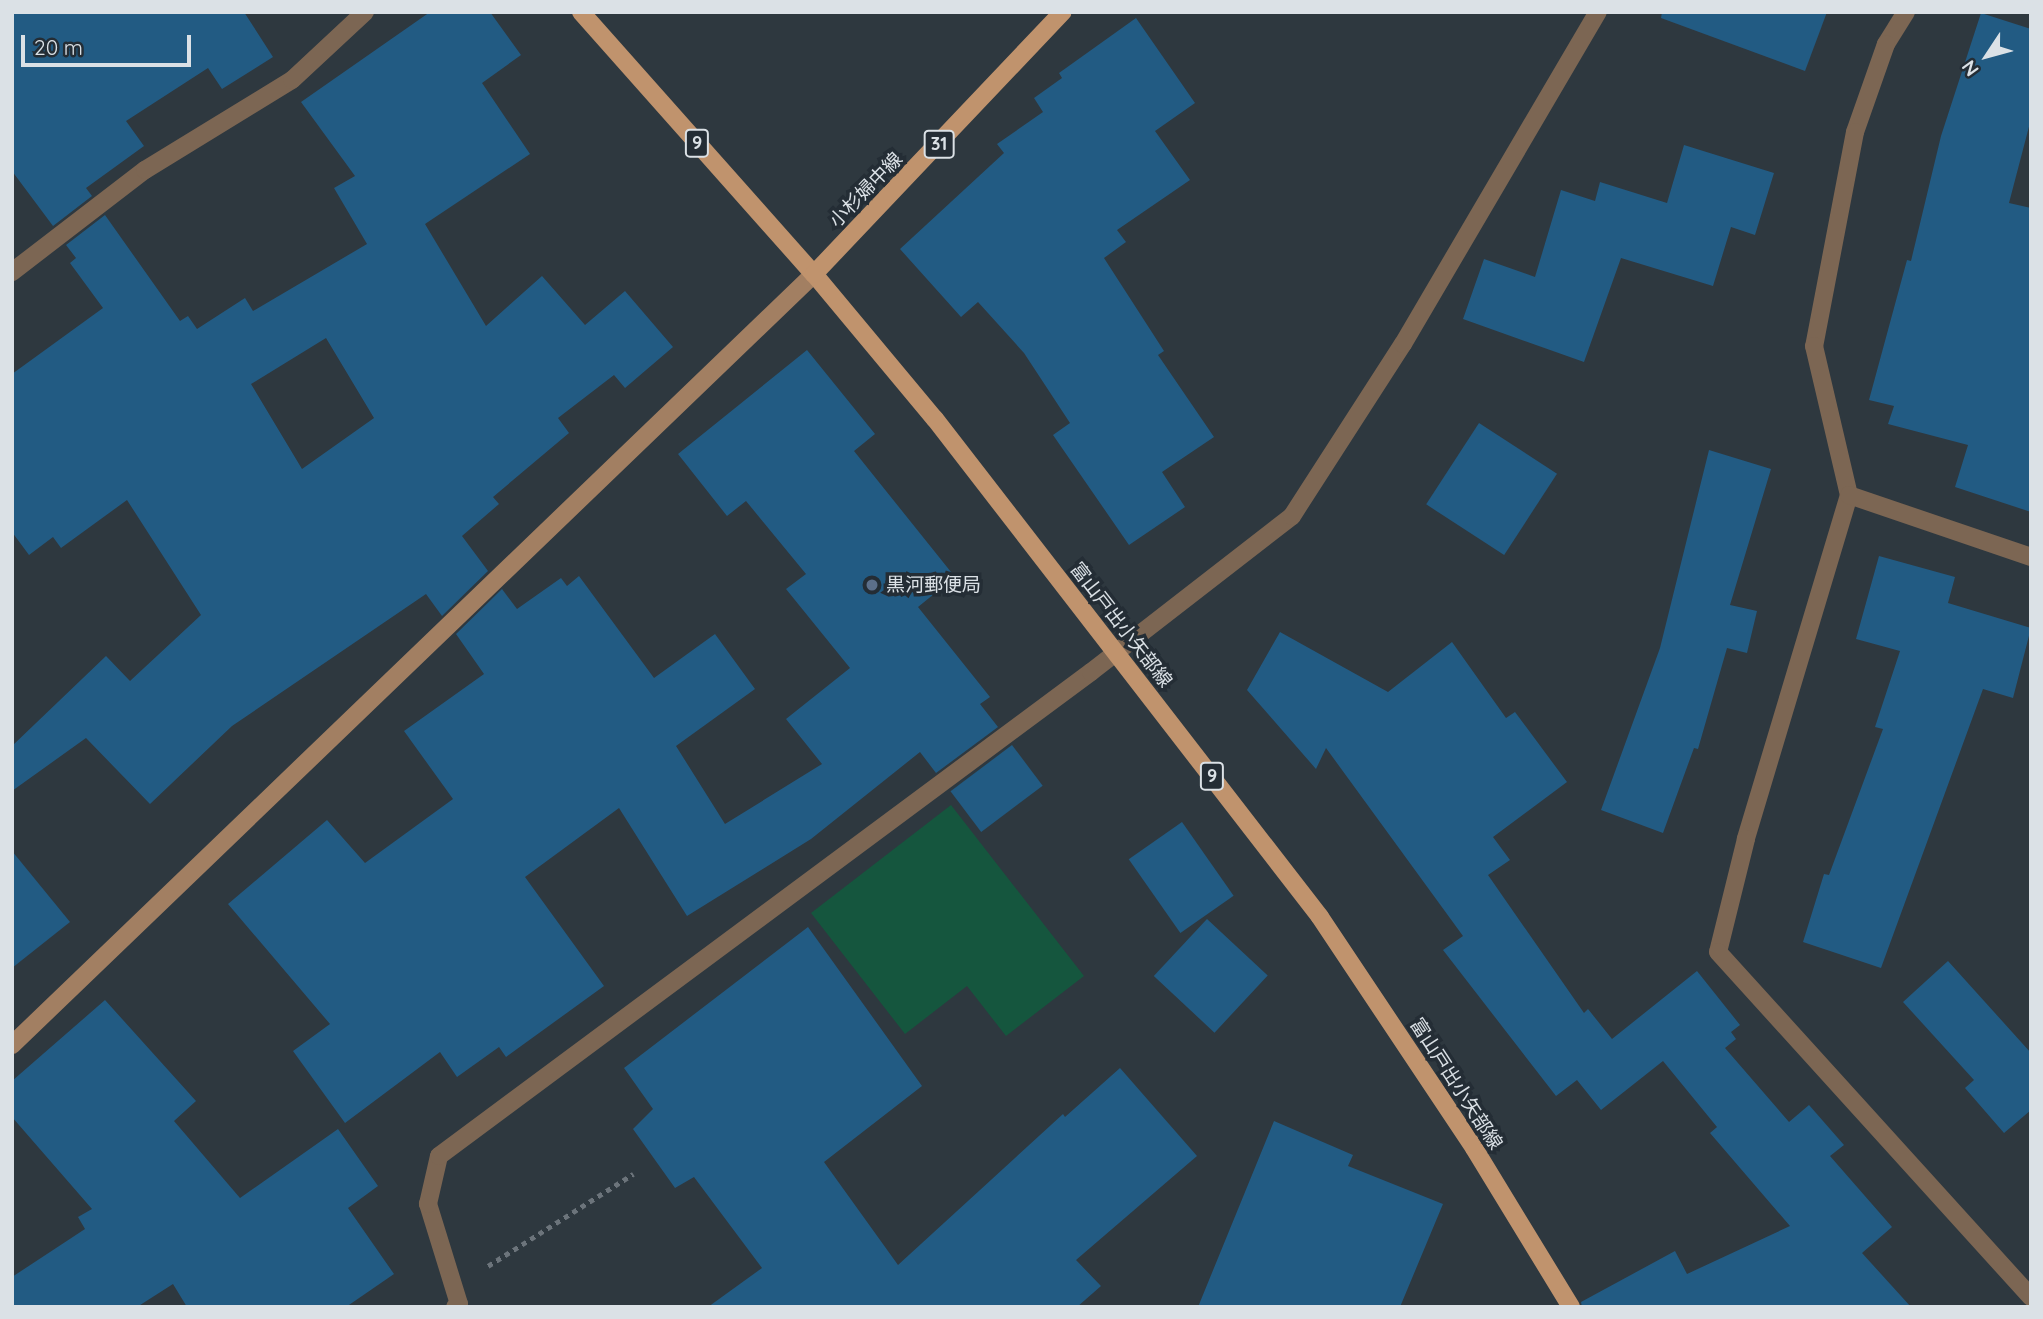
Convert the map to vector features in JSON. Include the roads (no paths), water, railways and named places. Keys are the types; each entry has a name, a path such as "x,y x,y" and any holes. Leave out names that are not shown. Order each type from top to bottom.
{"main road":[{"name":"富山戸出小矢部線","path":"580,12 814,274 936,419 1320,917 1474,1148 1571,1307"},
{"name":"小杉婦中線","path":"814,274 1063,12"}],"street":[{"path":"12,272 145,170 292,80 365,12"},
{"path":"455,1307 459,1304 428,1204 439,1156 1116,652 1292,516 1403,344 1598,12"},
{"path":"1906,12 1886,44 1855,132 1814,346 1849,495 1746,839 1718,952 2031,1297"},
{"path":"12,1045 814,274"},
{"path":"1849,495 2031,557"}],"place":[{"name":"黒河郵便局","path":"872,585"}]}
